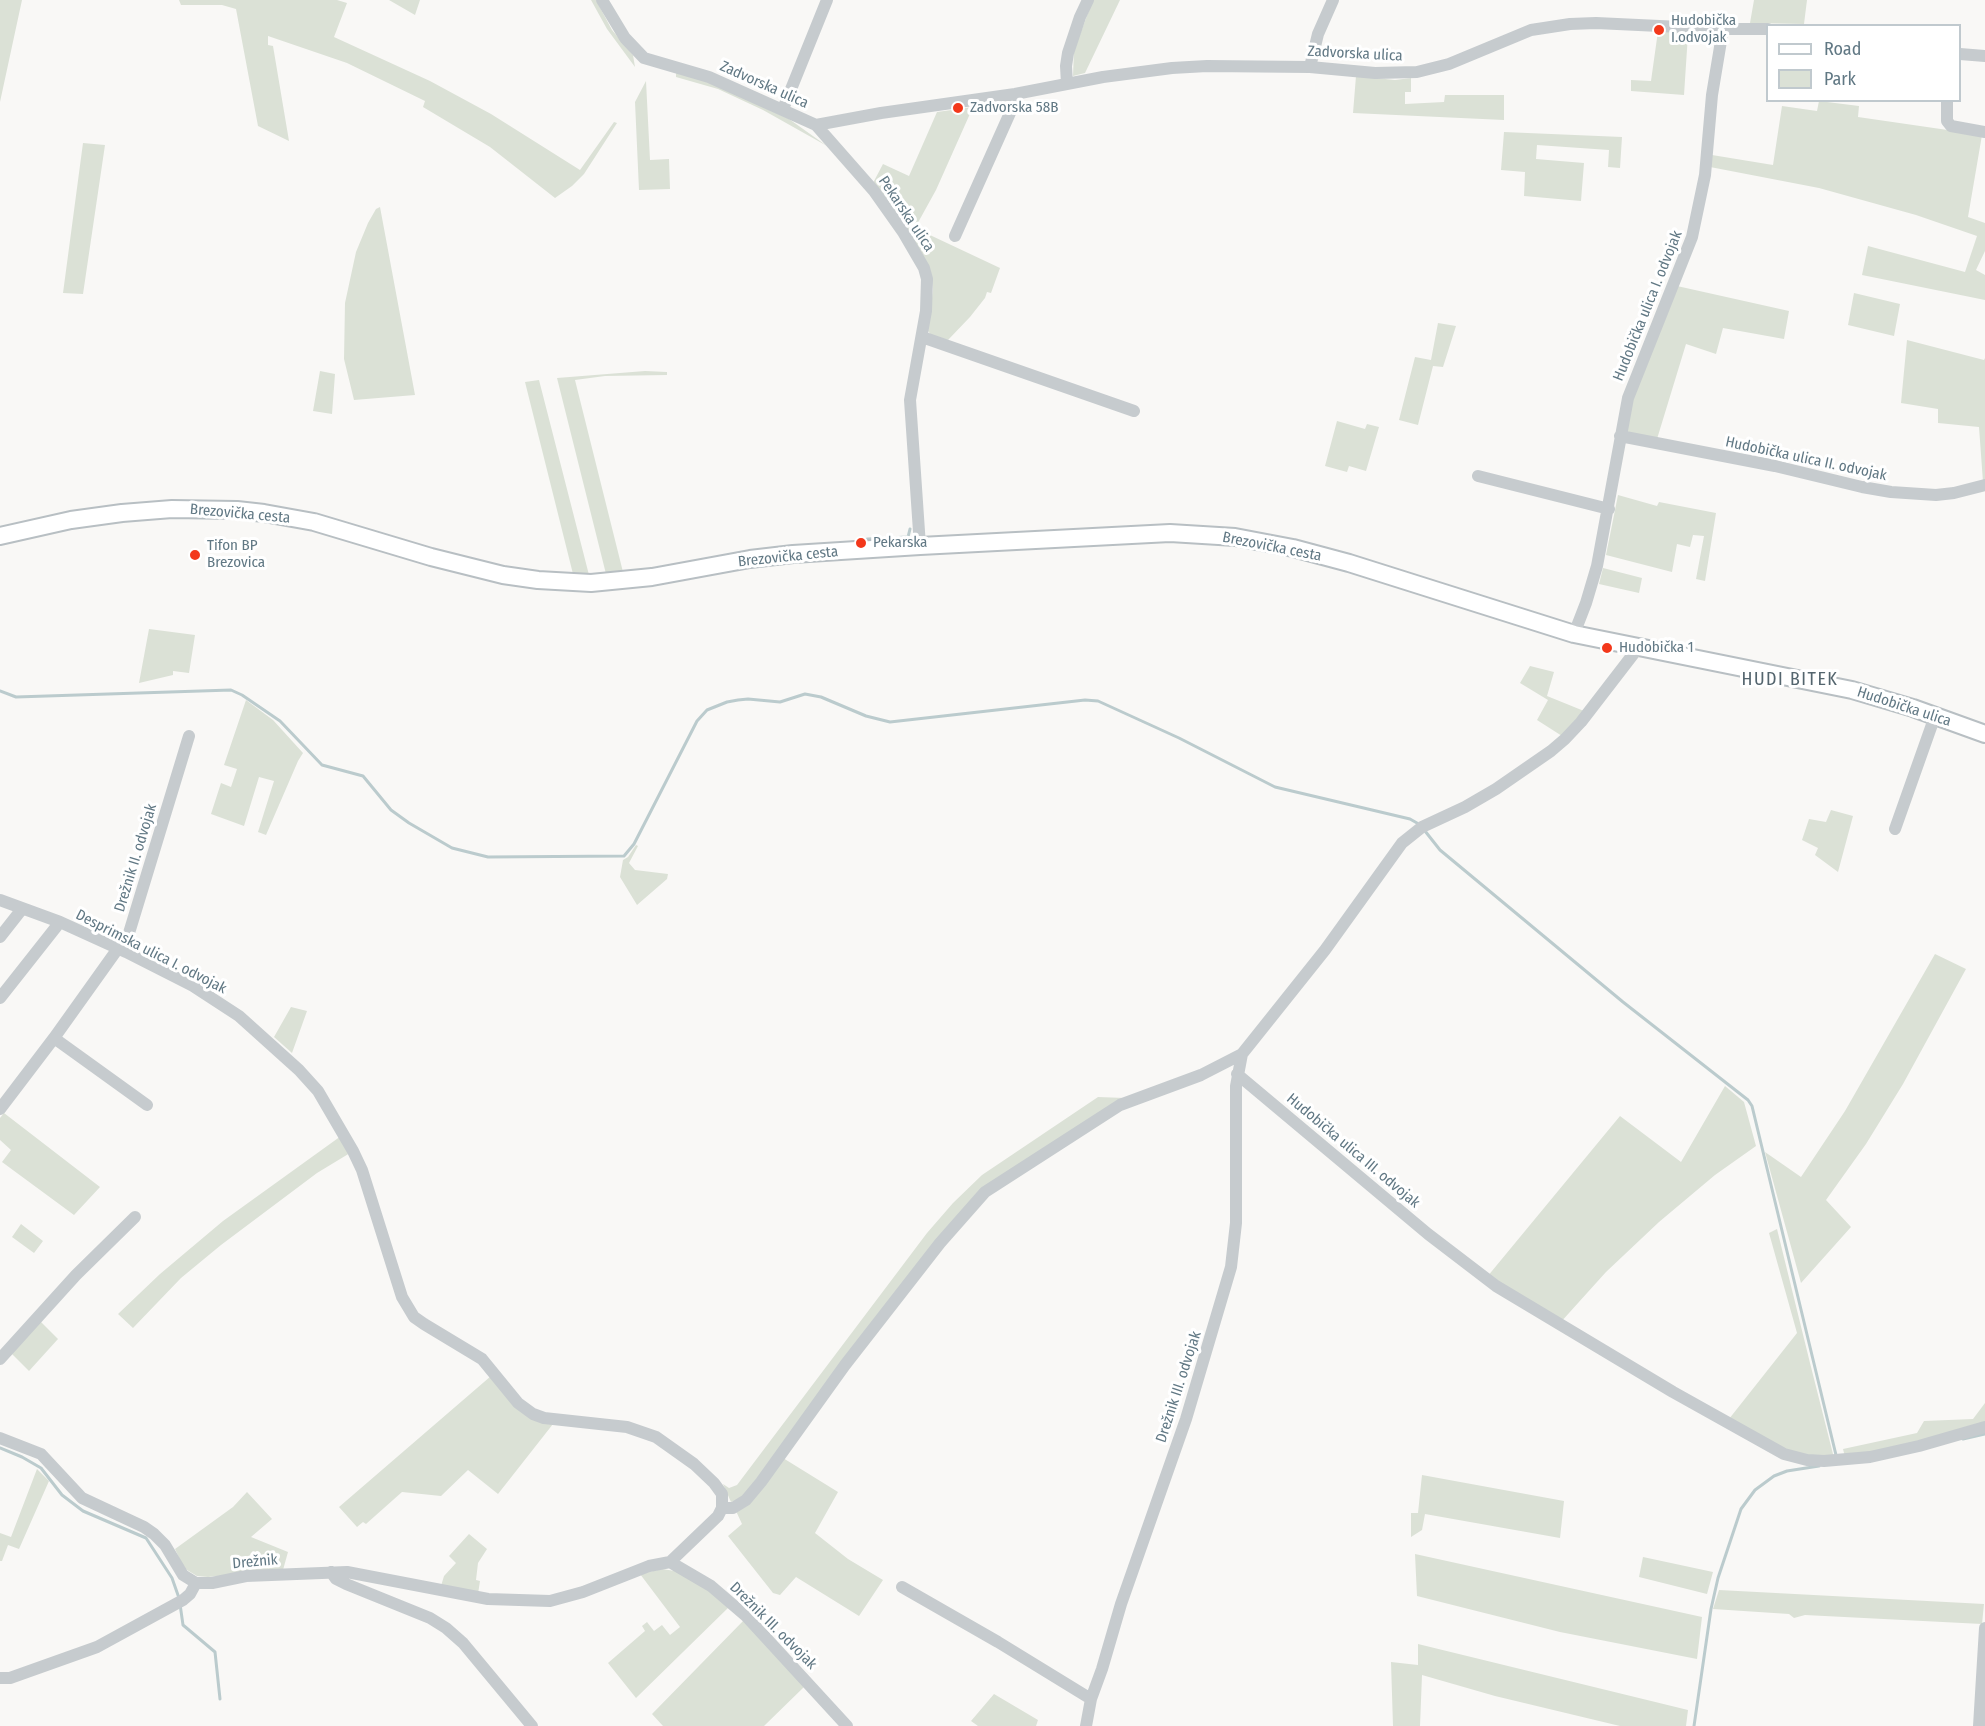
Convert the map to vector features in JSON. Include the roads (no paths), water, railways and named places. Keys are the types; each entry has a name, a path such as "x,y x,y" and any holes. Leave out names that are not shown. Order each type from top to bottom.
{"main road":[{"name":"Brezovička cesta","path":"0,536 71,520 122,513 172,509 237,510 314,522 431,557 502,574 538,580 591,583 652,577 750,559 920,546 1170,533 1235,537 1293,548 1349,563 1516,618 1574,634"},
{"name":"Hudobička ulica","path":"1574,634 1852,690 1982,729"}],"street":[{"name":"Zadvorska ulica","path":"602,0 617,27 644,58 709,77 816,125 881,113 1015,94 1103,77 1172,68 1310,67 1390,73 1432,70 1531,30 1570,24 1596,23 1723,29"},
{"path":"783,109 827,0"},
{"path":"1067,84 1068,53 1088,0"},
{"path":"1310,67 1318,34 1333,0"},
{"path":"1723,29 1766,29"},
{"name":"Hudobička ulica I. odvojak","path":"1574,634 1597,566 1628,398 1692,237 1705,175 1712,95 1723,29"},
{"path":"1961,54 1985,56"},
{"path":"955,236 1014,104 1015,94"},
{"path":"1947,102 1947,120 1951,126 1985,132"},
{"name":"Pekarska ulica","path":"816,125 874,191 903,232 924,268 928,288 922,337 910,400 920,546"},
{"path":"922,337 1134,411"},
{"name":"Hudobička ulica II. odvojak","path":"1620,436 1776,466 1891,492 1936,495 1985,485"},
{"path":"1478,476 1608,509"},
{"path":"670,1563 718,1516 722,1508 733,1508 746,1500 845,1365 940,1243 985,1192 1003,1178 1120,1105 1201,1075 1242,1054 1325,950 1402,843 1422,827 1466,807 1496,789 1551,751 1581,722 1638,648"},
{"path":"1895,829 1935,716"},
{"name":"Drežnik II. odvojak","path":"0,1108 54,1038 129,933 189,736"},
{"name":"Desprimska ulica I. odvojak","path":"0,900 60,922 193,986 224,1005 255,1029 318,1091 349,1143 362,1170 402,1297 414,1317 482,1359 518,1403 533,1414 544,1418 627,1427 656,1437 694,1464 714,1483 722,1494 722,1508"},
{"path":"0,937 22,909"},
{"name":"Desprimska ulica I. odvojak","path":"0,998 60,922"},
{"path":"54,1038 147,1105"},
{"path":"1237,1074 1242,1054"},
{"name":"Hudobička ulica III. odvojak","path":"1237,1074 1428,1234 1496,1286 1673,1392 1784,1454 1807,1460 1870,1457 1985,1427"},
{"name":"Drežnik III. odvojak","path":"1086,1726 1091,1699 1121,1604 1186,1419 1232,1267 1236,1223 1237,1074"},
{"path":"0,1359 76,1275 135,1217"},
{"path":"0,1438 41,1454 82,1498 154,1534 165,1545 183,1575 196,1583 190,1594 178,1603 97,1647 10,1678 0,1678"},
{"name":"Drežnik III. odvojak","path":"670,1563 711,1586 738,1609 847,1726"},
{"name":"Drežnik","path":"196,1583 212,1583 246,1576 347,1572 488,1599 533,1602 565,1599 649,1566 670,1563"},
{"path":"331,1572 336,1579 346,1584 429,1618 446,1628 463,1643 532,1726"},
{"path":"902,1587 998,1641 1091,1699"},
{"path":"1979,1726 1985,1628"}],"waterway":[{"path":"848,543 868,539 908,537 910,529"},
{"path":"0,691 16,697 231,690 280,721 322,765 363,776 391,810 409,823 452,848 488,857 624,856 634,844 697,721 707,710 738,700 780,702 805,694 821,697 866,716 890,722 1085,700 1098,701 1179,738 1275,787 1410,819 1417,823"},
{"path":"1425,831 1440,850 1623,1002 1748,1100 1752,1106 1836,1455"},
{"path":"1963,1439 1985,1434"},
{"path":"0,1448 41,1468 62,1495 83,1511 146,1538 172,1578 179,1598"},
{"path":"1694,1726 1711,1609 1718,1578 1741,1509 1755,1490 1774,1476 1787,1471 1819,1466"},
{"path":"180,1604 183,1625 215,1652 220,1699"}],"place":[{"name":"Hudobička I.odvojak","path":"1659,30"},
{"name":"Zadvorska 58B","path":"958,108"},
{"name":"Pekarska","path":"861,543"},
{"name":"Tifon BP Brezovica","path":"195,555"},
{"name":"Hudobička 1","path":"1607,648"}],"district":[{"name":"HUDI BITEK","path":"1790,680"}]}
